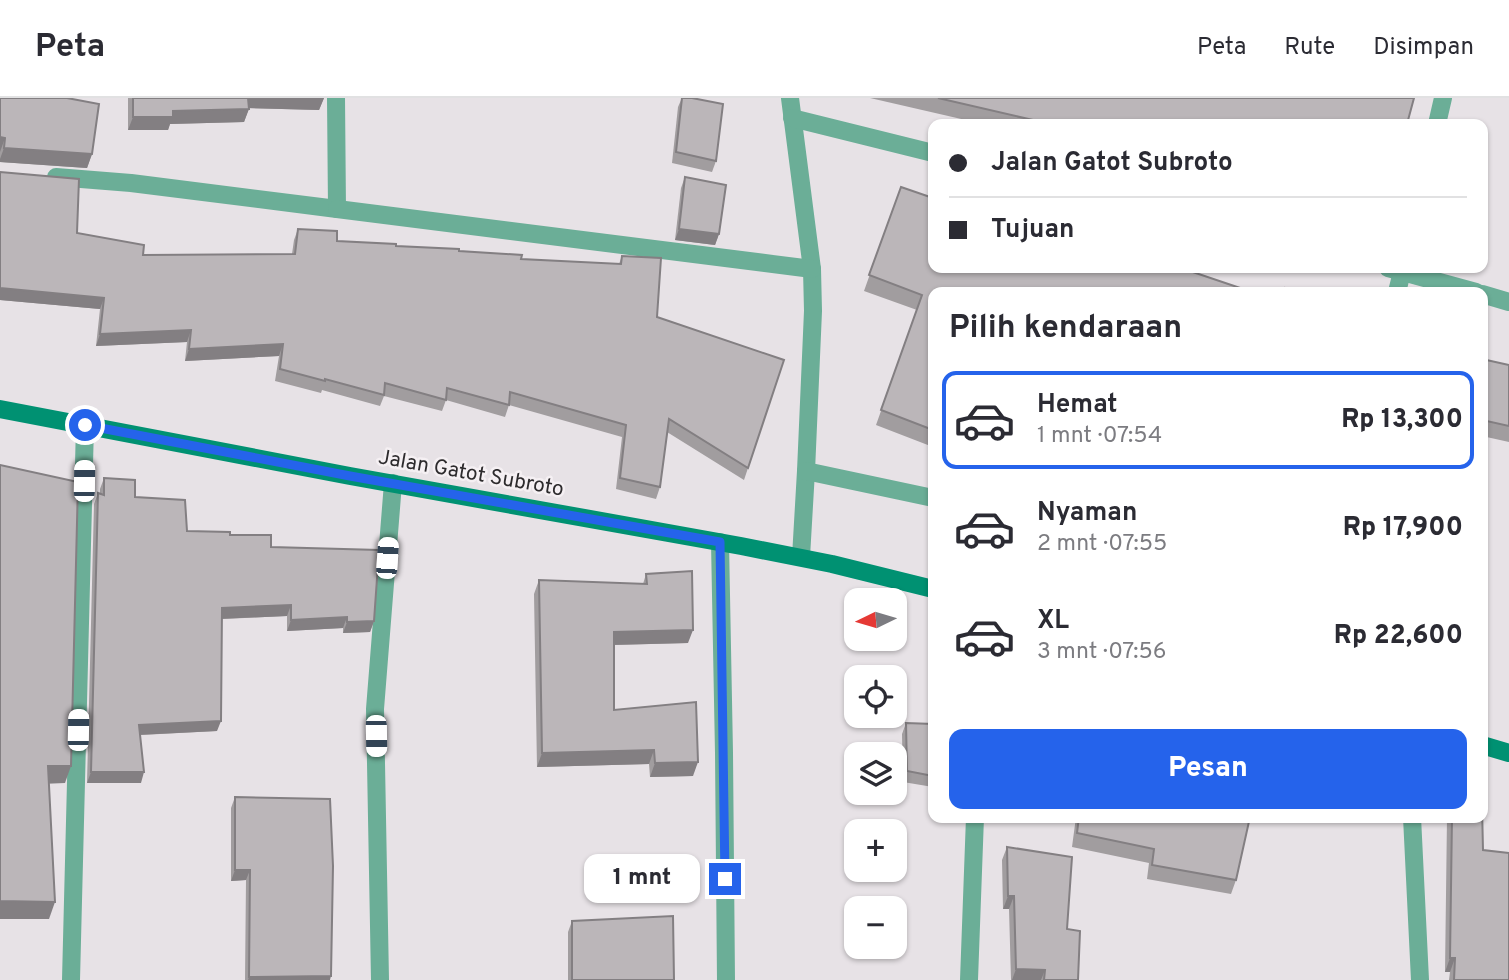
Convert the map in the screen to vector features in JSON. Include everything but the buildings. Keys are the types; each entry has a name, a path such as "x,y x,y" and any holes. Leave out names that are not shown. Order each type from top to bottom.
{"street":[{"path":"336,98 337,209"},
{"path":"790,98 812,269 813,310 801,557"},
{"path":"1438,119 1443,98"},
{"path":"792,118 928,152"},
{"path":"39,176 131,183 812,269"},
{"path":"1412,273 1459,287"},
{"path":"1488,296 1509,302"},
{"name":"Jalan Gatot Subroto","path":"0,409 801,557 928,588"},
{"path":"71,980 85,425"},
{"path":"806,471 928,497"},
{"path":"380,980 375,709 393,483"},
{"path":"720,542 726,980"},
{"path":"1488,747 1509,753"},
{"path":"969,980 975,823"},
{"path":"1412,823 1420,980"}],"route":[{"path":"85,425 350,476 720,542 725,879"}]}
